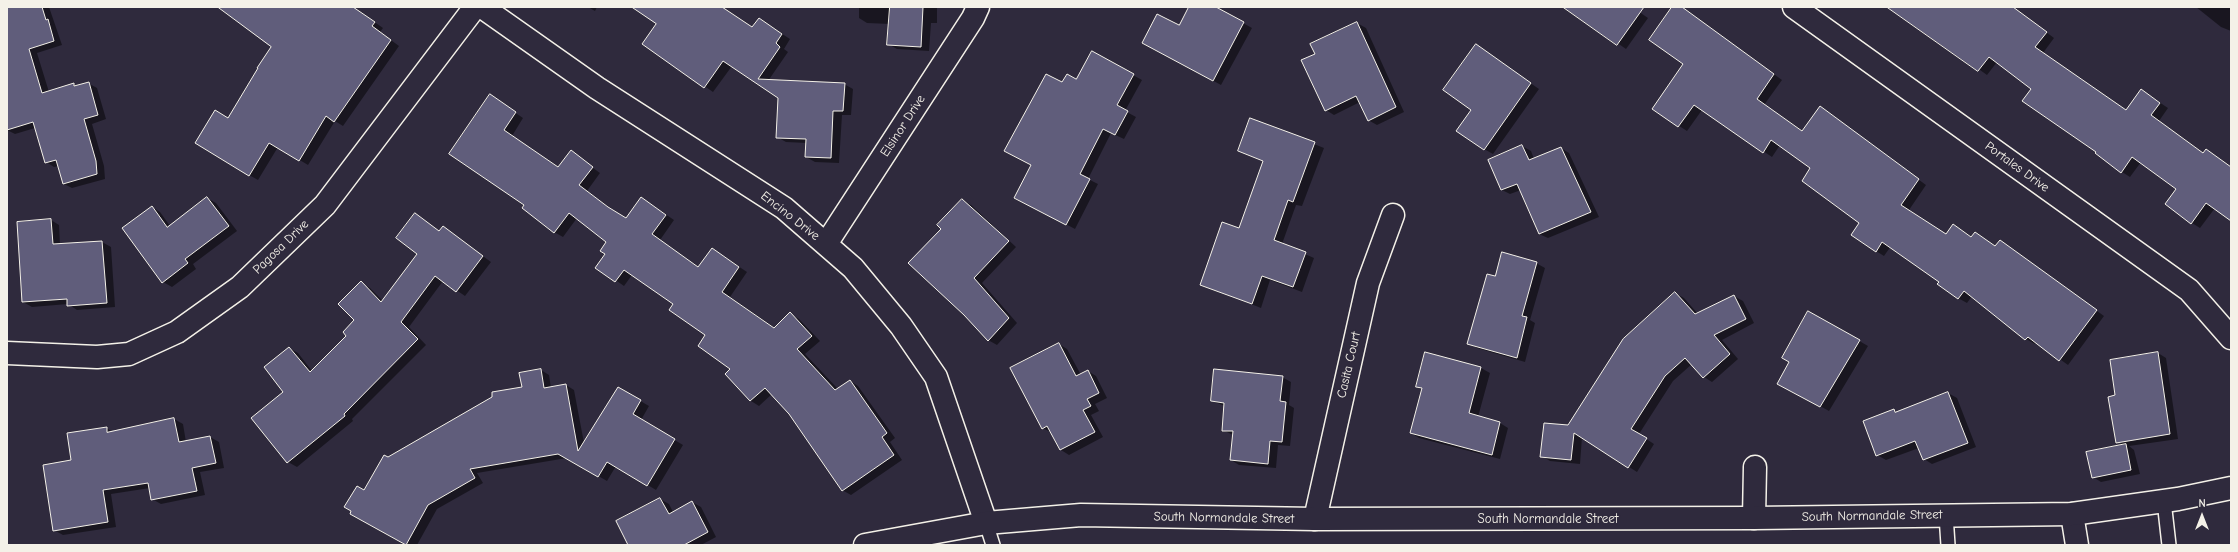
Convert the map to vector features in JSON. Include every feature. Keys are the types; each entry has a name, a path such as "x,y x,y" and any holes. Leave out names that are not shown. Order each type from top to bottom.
{"street":[{"name":"Pagosa Drive","path":"7,353 97,357 129,354 177,332 240,287 325,205 475,7"},
{"name":"Encino Drive","path":"482,7 597,88 784,208 853,268 901,326 936,377 986,523"},
{"name":"Elsinor Drive","path":"826,244 973,18 978,7"},
{"name":"Portales Drive","path":"1794,7 2189,290 2231,338"},
{"name":"Casita Court","path":"1315,519 1368,283 1393,215"},
{"path":"1754,518 1755,467"},
{"name":"South Normandale Street","path":"865,545 986,523 1081,515 1315,519 1754,518 2072,514 2164,501 2231,488"},
{"path":"2072,514 2077,545"}],"lane":[{"path":"2164,501 2169,545"},
{"path":"1946,515 1948,545"},
{"path":"986,523 994,545"}],"building":[{"path":"7,7 42,7 46,20 48,19 54,41 29,49 42,93 74,83 74,86 89,82 98,115 84,119 96,161 97,174 63,184 56,160 45,163 33,122 7,130"},
{"path":"218,7 353,7 375,22 372,26 391,40 334,122 326,116 299,161 269,143 249,176 195,143 215,110 228,118 271,47"},
{"path":"632,7 722,7 752,27 759,18 782,34 776,43 780,47 758,79 845,83 843,111 833,111 831,158 805,157 806,139 776,138 778,98 723,61 704,88 642,44 656,24"},
{"path":"890,7 923,7 921,47 887,45"},
{"path":"1189,7 1216,7 1244,22 1213,81 1142,43 1157,14 1179,25"},
{"path":"1563,7 1644,7 1617,45"},
{"path":"1672,7 1682,7 1774,74 1757,99 1802,131 1820,106 1919,179 1901,205 1946,234 1953,224 1971,237 1975,232 1995,246 2000,240 2097,310 2059,361 2028,337 2025,340 1964,291 1958,299 1937,284 1939,282 1882,242 1876,252 1851,235 1859,223 1802,181 1810,168 1771,140 1763,153 1694,105 1678,127 1652,109 1683,64 1649,40"},
{"path":"1887,7 2013,7 2047,32 2035,47 2126,110 2141,89 2160,103 2151,115 2203,153 2206,149 2231,167 2231,221 2206,203 2191,224 2165,204 2176,189 2132,157 2121,173 2095,153 2096,152 2022,101 2031,89 1989,57 1978,71"},
{"path":"1357,22 1396,107 1368,121 1356,96 1325,111 1301,60 1315,54 1310,44"},
{"path":"1476,44 1531,83 1484,150 1456,131 1471,110 1443,90"},
{"path":"1092,51 1134,74 1117,105 1128,111 1115,135 1103,129 1080,174 1090,179 1066,225 1014,198 1031,165 1004,151 1046,74 1062,82 1067,74 1076,79"},
{"path":"490,94 516,112 504,130 558,167 571,150 593,167 579,185 608,207 626,218 641,197 666,215 652,234 698,267 712,248 739,267 722,292 774,328 790,312 812,336 797,349 835,390 850,380 887,433 882,437 894,455 842,491 789,414 765,388 750,401 725,374 730,369 698,346 705,335 669,310 673,304 624,270 615,282 595,268 605,254 600,251 606,242 569,213 554,233 522,208 524,205 449,154"},
{"path":"1250,118 1315,142 1293,202 1288,200 1274,240 1306,252 1293,287 1262,276 1252,304 1200,285 1222,222 1239,228 1263,161 1238,151"},
{"path":"1522,145 1529,160 1561,147 1591,212 1539,234 1517,184 1501,190 1488,160"},
{"path":"207,197 229,226 185,259 188,263 162,283 122,228 152,206 167,227"},
{"path":"962,199 1009,241 974,278 1009,318 988,341 964,315 908,263 941,229 937,225"},
{"path":"415,213 439,231 443,226 483,256 456,292 435,276 401,322 418,339 344,414 345,416 287,463 251,418 283,392 264,367 289,347 310,372 346,336 343,332 354,320 338,304 361,281 381,302 417,254 396,238"},
{"path":"51,219 53,244 102,241 107,303 67,306 67,299 22,302 17,222"},
{"path":"1502,252 1537,262 1522,316 1527,317 1517,358 1467,344 1487,274 1495,276"},
{"path":"1675,292 1695,314 1734,295 1746,319 1714,335 1730,354 1703,378 1685,358 1665,376 1631,429 1647,438 1628,468 1574,433 1571,460 1540,457 1544,423 1568,425 1623,339"},
{"path":"1808,311 1860,340 1820,407 1777,384 1789,362 1782,358"},
{"path":"1059,343 1076,376 1088,370 1099,393 1087,399 1091,406 1083,410 1095,432 1060,450 1047,426 1042,429 1010,368"},
{"path":"1425,352 1481,367 1469,413 1500,422 1492,455 1410,433 1422,388 1416,387"},
{"path":"2158,352 2170,434 2116,443 2108,397 2115,395 2110,360"},
{"path":"541,369 544,388 566,384 578,451 618,387 641,400 633,414 675,439 647,486 607,462 598,477 558,454 470,469 475,478 428,505 406,545 350,514 351,511 344,507 357,486 364,490 384,455 388,457 492,397 492,392 522,387 519,373"},
{"path":"1214,369 1283,376 1280,401 1286,402 1282,442 1270,441 1268,464 1230,460 1233,431 1222,431 1224,403 1211,401"},
{"path":"1948,392 1968,443 1923,460 1915,441 1876,456 1863,421 1894,409 1895,412"},
{"path":"174,418 179,442 210,436 216,463 192,468 197,491 151,500 148,483 103,490 108,522 53,531 43,465 71,460 67,433 107,427 107,432"},
{"path":"2126,444 2131,470 2092,478 2086,452"},
{"path":"660,498 669,514 692,501 708,532 684,545 628,545 616,521"}]}
